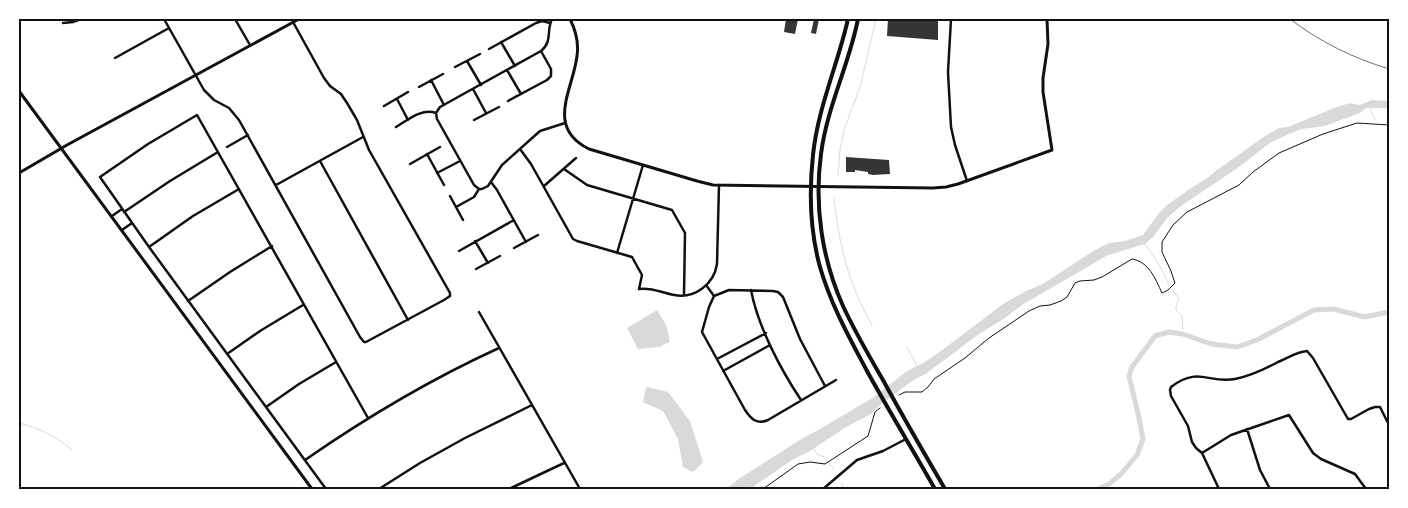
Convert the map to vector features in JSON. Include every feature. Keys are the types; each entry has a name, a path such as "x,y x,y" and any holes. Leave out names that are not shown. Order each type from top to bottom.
{"main road":[{"path":"19,173 61,148 299,19"},
{"path":"570,19 576,34 578,50 576,64 565,101 565,123 574,138 585,147 697,181 719,185 933,188 952,186 1052,150 1043,92 1048,44 1047,19"},
{"path":"848,19 822,105 813,154 815,187 822,234 833,281 848,316 945,489"},
{"path":"858,19 827,121 811,211 814,236 824,280 843,327 935,489"},
{"path":"19,91 312,489"}],"street":[{"path":"63,23 80,19"},
{"path":"164,19 202,87 208,95 235,114 364,342 446,299 450,294 363,138 357,120 346,100 324,78 293,22"},
{"path":"235,19 250,45"},
{"path":"396,127 424,112 436,112 444,105 541,51 548,42 552,19"},
{"path":"952,19 948,67 951,127 967,181"},
{"path":"489,48 538,22 550,23"},
{"path":"115,58 169,28"},
{"path":"501,42 515,66"},
{"path":"508,101 548,80 551,76 551,69 541,51"},
{"path":"455,67 480,54"},
{"path":"467,60 481,85"},
{"path":"507,70 521,94"},
{"path":"419,87 442,74"},
{"path":"431,80 444,105"},
{"path":"473,89 486,113"},
{"path":"384,106 408,92"},
{"path":"396,99 408,120"},
{"path":"474,120 498,107"},
{"path":"436,112 437,119 478,189 484,189 502,165 542,130 565,123"},
{"path":"326,489 149,248 100,177 148,144 197,115 368,418"},
{"path":"227,147 248,135"},
{"path":"276,185 363,138"},
{"path":"410,164 440,147"},
{"path":"520,149 530,161 573,239 631,257 642,275 640,289 649,288 673,295 696,292 706,285 715,273 717,264 719,185"},
{"path":"124,212 218,152"},
{"path":"427,154 444,185"},
{"path":"544,186 576,158"},
{"path":"437,173 460,160"},
{"path":"320,161 408,320"},
{"path":"617,252 642,165"},
{"path":"564,169 585,184 672,210 684,230 684,295"},
{"path":"491,182 526,242"},
{"path":"149,248 193,216 239,189"},
{"path":"456,207 474,197 478,189"},
{"path":"450,196 463,220"},
{"path":"112,216 122,209"},
{"path":"459,250 514,220"},
{"path":"122,230 132,223"},
{"path":"514,248 538,235"},
{"path":"475,241 488,263"},
{"path":"188,300 272,246"},
{"path":"476,269 500,256"},
{"path":"706,285 714,296"},
{"path":"825,386 800,339 781,294 776,291 729,290 714,296 702,332 750,418 756,422 768,420 836,380"},
{"path":"751,290 754,304 770,345 801,400"},
{"path":"227,354 304,304"},
{"path":"479,312 580,489"},
{"path":"717,359 766,333"},
{"path":"723,371 770,345"},
{"path":"305,460 368,418 432,380 499,348"},
{"path":"1219,489 1202,453 1192,442 1188,426 1171,396 1170,390 1174,385 1186,378 1201,376 1224,380 1234,379 1266,368 1299,352 1307,351 1313,358 1348,419 1374,407 1380,407 1389,425"},
{"path":"266,407 299,384 337,362"},
{"path":"379,489 465,438 532,405"},
{"path":"1202,453 1225,438 1289,415 1313,453 1321,460 1356,474 1366,489"},
{"path":"1247,429 1260,470 1270,489"},
{"path":"822,489 857,460 883,451 906,438"},
{"path":"509,489 564,463"}],"path":[{"path":"899,394 922,392 934,379 1029,311 1061,301 1067,297 1075,284 1080,281 1094,280 1102,277 1132,259 1145,265 1154,276 1162,293 1168,290 1175,283 1172,271 1162,252 1162,242 1173,225 1187,212 1239,185 1279,153 1323,134 1357,123 1389,125"},
{"path":"763,489 798,464 810,462 825,464 868,436 875,412 880,408"}],"shaded area":[{"path":"1372,100 1389,101 1389,108 1366,108 1360,113 1325,126 1301,129 1271,142 1239,167 1181,206 1167,218 1154,236 1145,244 1108,255 1022,305 927,373 912,381 871,414 792,460 750,489 726,489 803,438 874,397 907,371 941,351 1003,304 1043,284 1093,251 1109,243 1125,241 1143,235 1167,205 1265,136 1279,128 1288,127 1334,108 1350,103 1359,105"},
{"path":"657,310 666,325 670,342 659,347 638,349 627,328"},
{"path":"646,387 668,392 690,421 703,462 693,472 683,467 678,439 663,411 643,402"}],"building":[{"path":"786,19 798,19 795,34 784,32"},
{"path":"814,19 819,19 816,34 811,33"},
{"path":"888,19 938,19 938,40 887,36"},
{"path":"846,157 889,160 890,174 873,175 868,174 868,172 855,170 855,172 846,172"}],"waterway":[{"path":"838,175 844,130 860,87 876,19"},
{"path":"1369,106 1375,119"},
{"path":"834,198 846,263 857,294 872,325"},
{"path":"1144,243 1158,263 1169,285"},
{"path":"1172,290 1179,298 1176,310 1182,316 1183,329"},
{"path":"1098,489 1109,484 1121,474 1137,455 1143,439 1129,376 1132,367 1155,336 1169,332 1183,334 1211,344 1237,347 1257,340 1314,310 1333,309 1365,317 1389,312"},
{"path":"907,347 917,366"},
{"path":"19,423 47,433 72,450"},
{"path":"814,449 834,469"},
{"path":"841,483 844,489"}],"tram line":[{"path":"1290,19 1313,35 1337,48 1389,69"}]}
